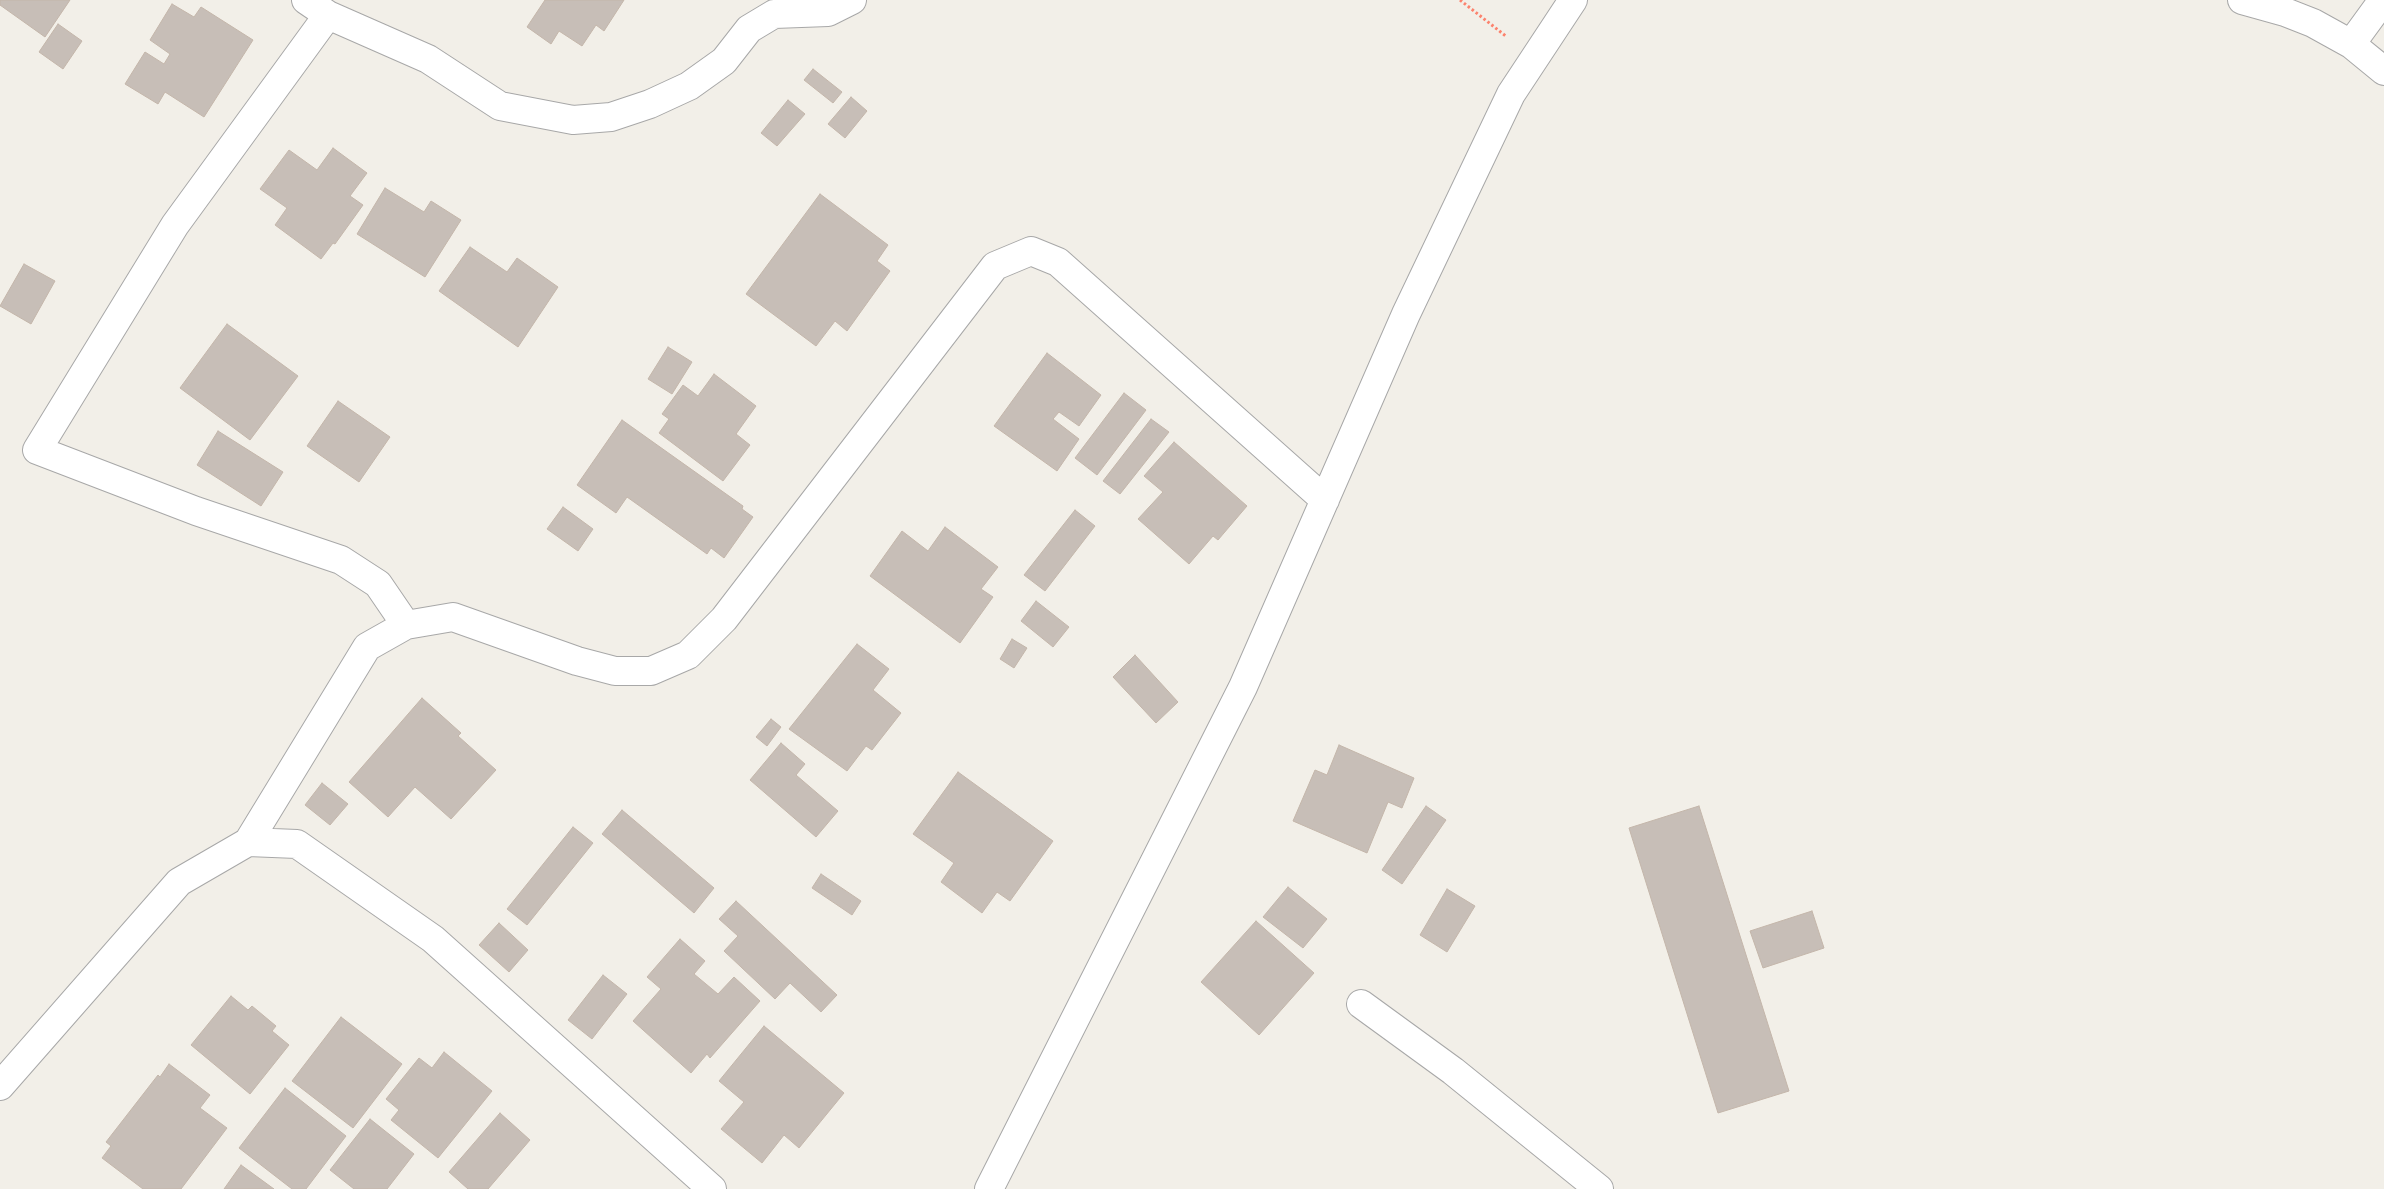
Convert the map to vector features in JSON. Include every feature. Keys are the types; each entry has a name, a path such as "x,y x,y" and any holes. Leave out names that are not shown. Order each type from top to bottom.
{"street":[{"path":"306,0 328,15 428,59 500,106 573,120 611,117 650,104 689,86 724,61 749,29 774,14 828,12 852,0"},
{"path":"989,1189 1243,687 1406,314 1511,94 1574,0"},
{"path":"2242,0 2313,22 2351,44 2384,71"},
{"path":"2351,44 2383,0"},
{"path":"328,15 175,225 37,450 196,511 342,560 378,584 406,625"},
{"path":"0,1086 179,882 248,842 366,647 406,625 453,617 577,661 615,671 651,671 688,655 724,619 995,266 1031,251 1058,262 1325,500"},
{"path":"248,842 297,844 433,939 712,1189"},
{"path":"1361,1004 1453,1071 1599,1189"}],"path":[{"path":"1460,0 1534,59"}],"building":[{"path":"0,0 70,0 45,37 0,5"},
{"path":"545,0 624,0 604,31 596,25 582,46 559,31 551,44 527,27"},
{"path":"172,4 194,17 201,7 253,40 204,117 165,92 158,104 125,84 145,52 164,64 170,54 150,40"},
{"path":"58,24 82,41 63,69 39,52"},
{"path":"813,69 842,92 833,103 804,80"},
{"path":"851,97 867,111 845,138 828,124"},
{"path":"788,100 805,114 777,146 761,133"},
{"path":"333,148 367,173 350,196 363,205 335,244 333,243 321,259 275,225 287,208 260,189 289,150 317,170"},
{"path":"385,188 424,212 431,201 461,220 425,277 357,234"},
{"path":"820,194 888,245 877,261 890,271 847,331 835,321 816,346 746,294"},
{"path":"470,247 507,272 517,258 558,287 518,347 439,291"},
{"path":"24,264 55,281 31,324 0,306"},
{"path":"227,324 298,376 250,440 180,388"},
{"path":"668,347 692,362 672,394 648,379"},
{"path":"1047,353 1101,395 1079,426 1059,412 1053,419 1079,439 1057,471 994,426"},
{"path":"714,374 756,406 736,434 750,445 723,481 659,433 669,419 662,414 683,385 698,396"},
{"path":"1124,393 1146,410 1097,475 1075,458"},
{"path":"338,401 390,437 359,482 307,446"},
{"path":"1151,419 1169,432 1120,494 1103,481"},
{"path":"622,420 743,506 742,509 753,517 724,558 711,548 707,554 627,497 616,513 577,485"},
{"path":"218,431 283,472 261,506 197,465"},
{"path":"1174,442 1247,506 1218,540 1213,536 1189,564 1138,519 1163,492 1144,476"},
{"path":"563,507 593,529 578,551 547,529"},
{"path":"1075,510 1095,526 1045,591 1024,575"},
{"path":"945,527 998,567 981,589 993,597 960,643 870,576 902,531 928,551"},
{"path":"1036,601 1069,627 1053,647 1021,621"},
{"path":"1012,639 1027,648 1014,668 1000,659"},
{"path":"857,644 889,669 873,690 901,713 872,750 866,746 847,771 789,729"},
{"path":"1135,655 1178,702 1156,723 1113,677"},
{"path":"422,698 461,733 458,736 496,770 451,819 415,787 388,817 349,782"},
{"path":"771,719 781,727 767,746 756,737"},
{"path":"781,743 805,764 796,775 838,811 816,837 750,780"},
{"path":"1339,745 1414,778 1402,808 1388,802 1367,853 1293,821 1315,770 1327,775"},
{"path":"958,772 1053,841 1010,901 997,892 982,913 941,882 954,863 913,834"},
{"path":"322,783 348,804 330,825 305,805"},
{"path":"1426,806 1446,820 1402,884 1382,870"},
{"path":"1699,806 1789,1091 1718,1113 1629,828"},
{"path":"622,810 714,888 694,913 602,834"},
{"path":"573,827 593,843 527,925 507,909"},
{"path":"821,874 861,901 852,915 812,888"},
{"path":"1288,887 1327,919 1303,948 1263,917"},
{"path":"1447,889 1475,906 1447,952 1420,935"},
{"path":"736,901 837,995 821,1012 790,983 775,999 724,951 738,936 719,919"},
{"path":"1812,911 1824,948 1763,968 1750,931"},
{"path":"1256,921 1314,973 1259,1035 1201,982"},
{"path":"499,923 528,950 509,972 479,945"},
{"path":"680,939 705,961 694,974 718,994 734,977 760,1001 710,1058 707,1054 691,1073 633,1021 661,989 647,977"},
{"path":"603,975 627,994 592,1039 568,1020"},
{"path":"231,996 248,1010 252,1006 276,1026 272,1031 289,1045 250,1094 191,1045"},
{"path":"341,1017 402,1064 353,1128 292,1081"},
{"path":"764,1026 844,1093 799,1148 784,1135 762,1163 721,1129 744,1102 719,1081"},
{"path":"444,1052 492,1091 438,1158 391,1120 399,1110 386,1099 419,1058 432,1068"},
{"path":"169,1064 210,1095 200,1108 227,1128 181,1189 143,1189 102,1158 111,1146 106,1142 158,1075 160,1077"},
{"path":"285,1088 346,1136 306,1189 292,1189 239,1148"},
{"path":"500,1113 530,1140 488,1189 468,1189 449,1172"},
{"path":"370,1119 414,1154 387,1189 354,1189 330,1170"},
{"path":"241,1165 274,1189 224,1189"}]}
